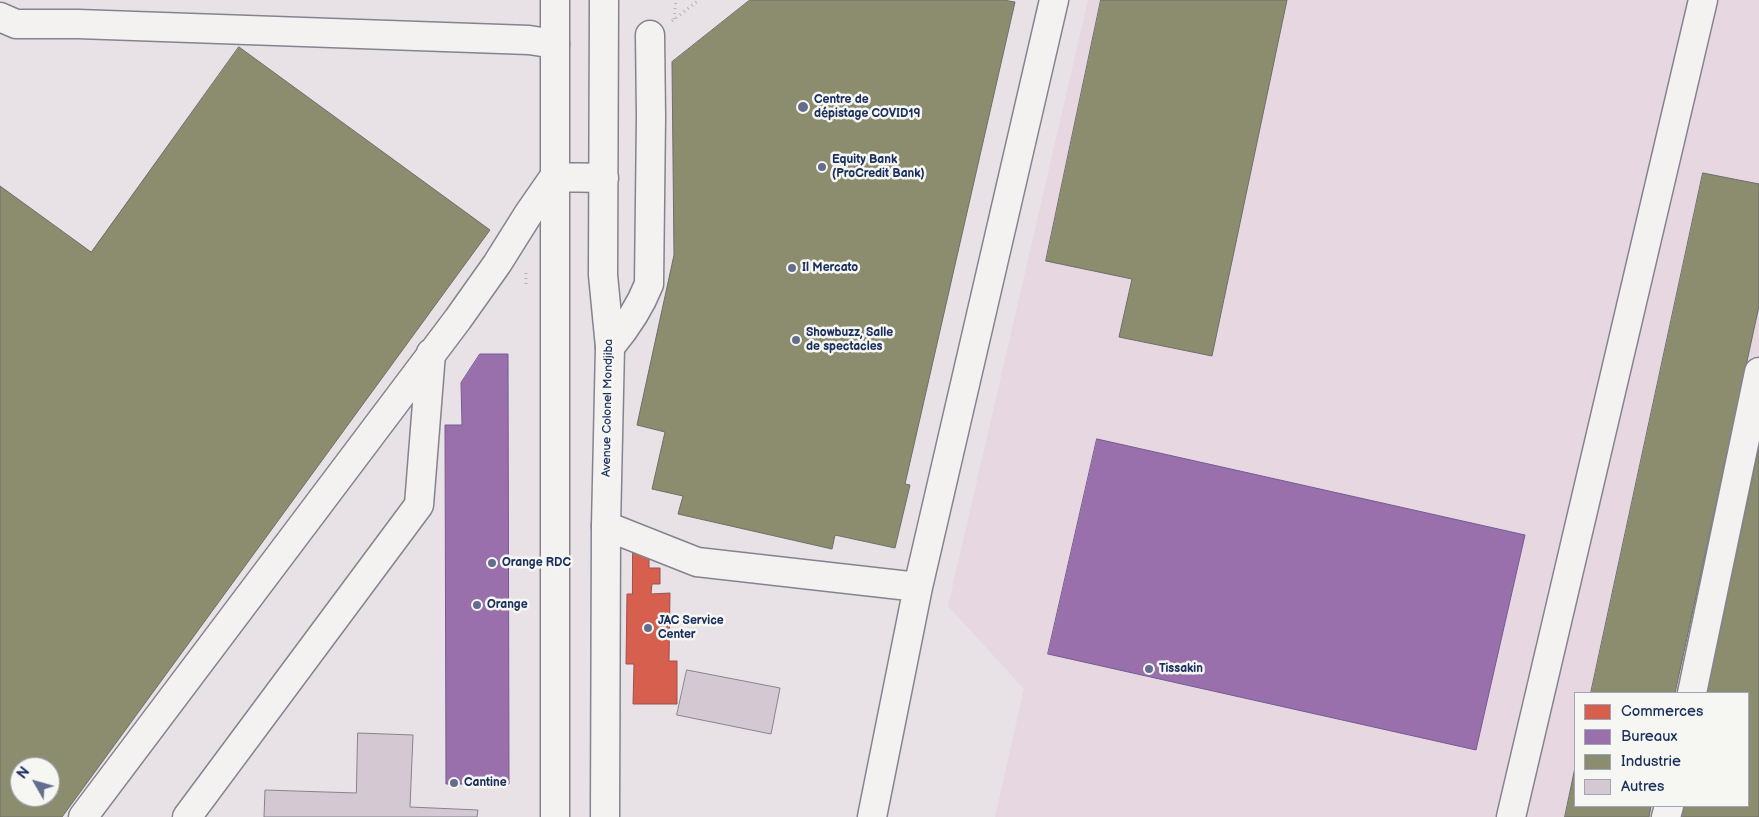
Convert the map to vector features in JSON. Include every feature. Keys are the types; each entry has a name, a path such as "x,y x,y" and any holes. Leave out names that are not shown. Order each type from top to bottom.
{"main road":[{"path":"555,817 554,177 556,0"},
{"name":"Avenue Colonel Mondjiba","path":"604,0 603,276 610,347 606,526 605,817"},
{"path":"872,817 918,586 1054,0"},
{"path":"1511,817 1703,0"},
{"path":"0,17 16,24 78,24 529,40 555,44"},
{"path":"610,347 622,333 643,298 649,284 650,35"},
{"path":"554,177 604,178"},
{"path":"83,817 431,352 458,319 498,264 529,212 554,177"},
{"path":"187,817 419,505 431,352"},
{"path":"1692,692 1759,372"},
{"path":"606,526 697,562 918,586"}],"path":[{"path":"674,20 676,0"},
{"path":"679,17 699,0"}],"shaded area":[{"path":"1088,0 1759,0 1759,817 995,817 1024,689 948,606"}],"building: Commerces":[{"name":"JAC Service Center","path":"633,549 649,549 649,568 660,568 660,584 652,584 651,594 670,593 669,661 677,661 677,704 633,704 634,664 626,664 627,594 632,594"}],"building: Bureaux":[{"name":"Orange","path":"480,354 508,354 509,784 446,784 445,425 462,425 461,383"},
{"path":"1097,439 1525,535 1476,750 1048,654"}],"building: Industrie":[{"name":"Showbuzz, Salle de spectacles","path":"750,0 1003,0 1015,2 905,484 910,485 895,548 835,535 832,549 678,514 683,496 652,489 665,432 637,425 674,255 672,62"},
{"path":"1101,0 1287,0 1212,356 1119,337 1132,279 1046,261"},
{"path":"239,47 490,230 62,817 0,817 0,186 91,252"},
{"path":"1703,173 1759,184 1759,306 1675,692 1591,692"},
{"path":"1759,447 1759,817 1680,817 1683,807 1749,807 1749,692 1707,692"},
{"path":"1574,773 1574,807 1651,807 1649,817 1565,817"}],"building: Autres":[{"path":"687,670 780,688 771,734 677,715"},
{"path":"358,733 413,735 410,807 478,810 477,817 264,817 265,790 356,793"}],"place":[{"name":"Centre de dépistage COVID19","path":"803,107"},
{"name":"Equity Bank (ProCredit Bank)","path":"822,167"},
{"name":"Il Mercato","path":"792,268"},
{"name":"Showbuzz, Salle de spectacles","path":"796,340"},
{"name":"Orange RDC","path":"492,563"},
{"name":"Orange","path":"477,605"},
{"name":"JAC Service Center","path":"648,628"},
{"name":"Tissakin","path":"1149,669"},
{"name":"Cantine","path":"454,783"}]}
